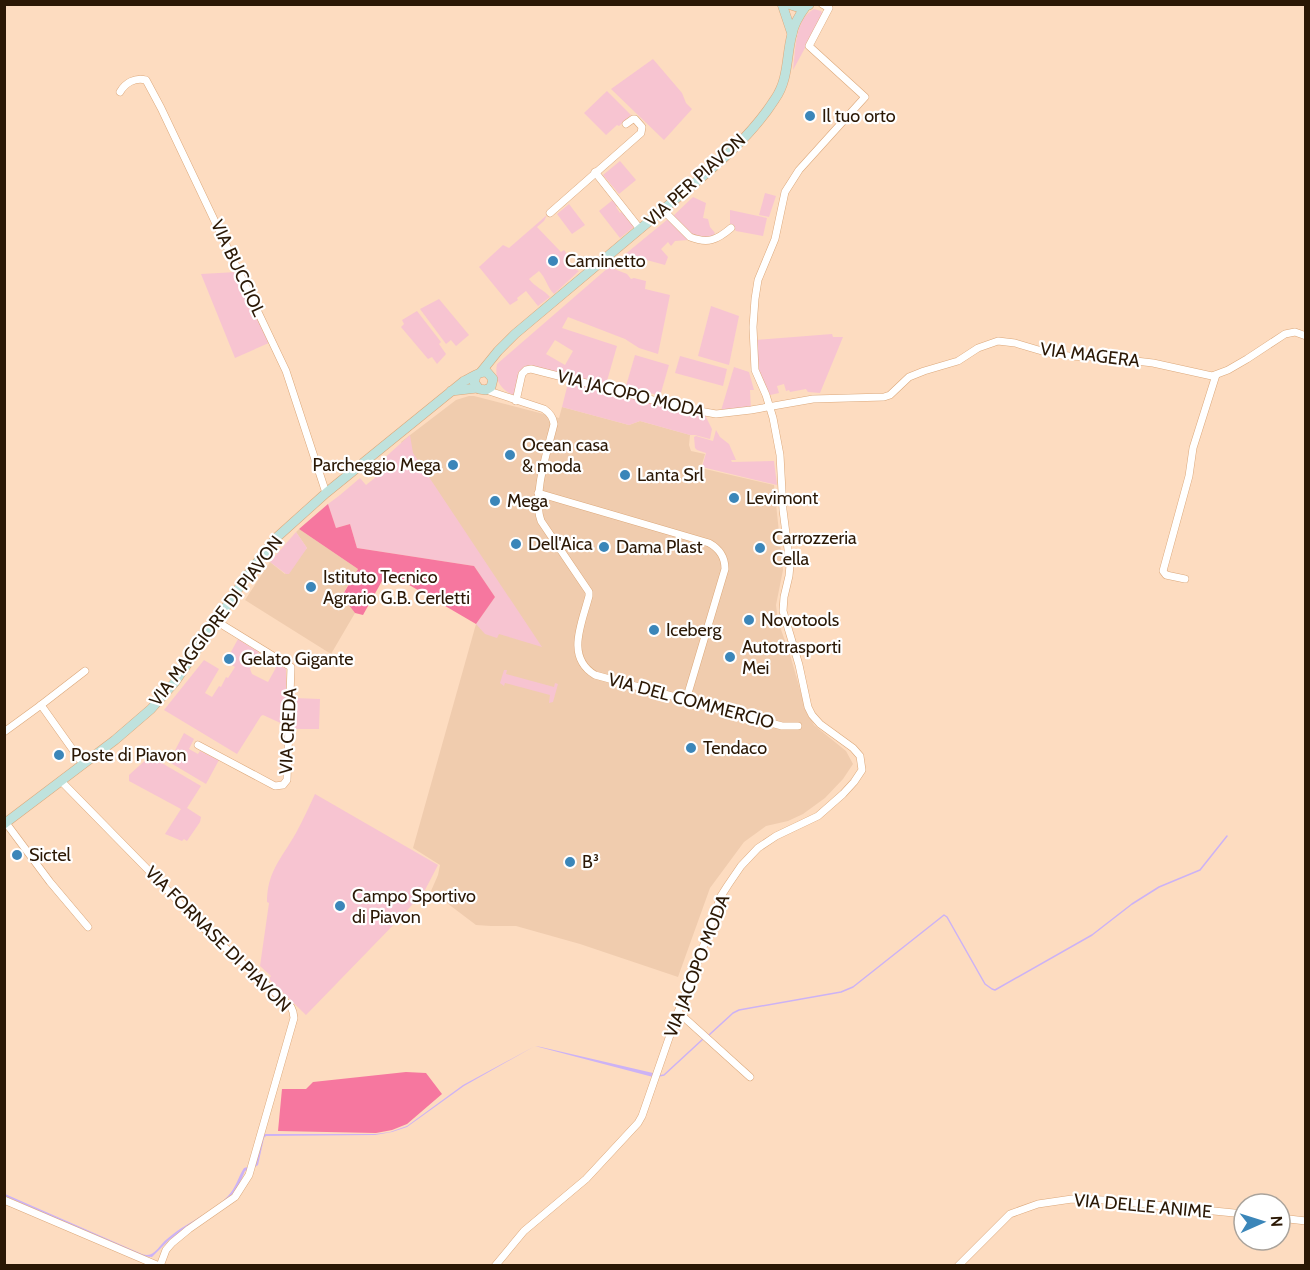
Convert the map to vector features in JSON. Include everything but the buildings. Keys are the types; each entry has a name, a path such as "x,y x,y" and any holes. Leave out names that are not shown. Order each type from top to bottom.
{"main road":[{"name":"VIA PER PIAVON","path":"782,4 792,34"},
{"path":"788,4 797,7 808,5"},
{"name":"VIA PER PIAVON","path":"485,376 498,351 515,334 711,170 758,122 781,89 786,74 792,34 798,17 808,5"},
{"path":"451,391 482,389 491,387 485,376 474,382 482,389"},
{"name":"VIA MAGGIORE DI PIAVON","path":"7,822 129,729 159,700 175,682 269,546 291,523 464,381 485,376"}],"street":[{"name":"VIA JACOPO MODA","path":"495,1266 524,1231 586,1179 638,1124 721,896 741,866 758,848 776,836 825,811 854,782 862,770 860,756 854,748 826,729 812,715 808,706 783,611 790,565 778,444 770,407 754,370 753,327 758,280 775,239 785,192 799,170 865,97 809,46 829,8 822,4"},
{"name":"VIA BUCCIOL","path":"120,92 123,86 138,78 146,80 161,108 286,371 326,493"},
{"path":"550,213 640,133 642,127 635,119 626,124"},
{"path":"595,172 640,229"},
{"path":"663,210 690,237 697,239 716,239 731,228"},
{"path":"1185,579 1166,575 1163,570 1189,476 1193,448 1215,375 1247,359 1285,334 1295,332 1305,336"},
{"name":"VIA MAGERA","path":"770,407 813,399 884,397 890,395 909,377 958,361 978,348 998,341 1015,343 1059,355 1153,363 1215,375"},
{"name":"VIA JACOPO MODA","path":"516,401 522,374 531,369 704,413 720,414 770,407"},
{"name":"VIA DEL COMMERCIO","path":"485,376 507,397"},
{"name":"VIA DEL COMMERCIO","path":"482,389 544,410 553,420 538,493 538,508 541,521 589,592 590,596 577,645 583,664 596,675 782,726 798,726"},
{"path":"538,493 709,543 720,551 725,562 724,572 687,700"},
{"name":"VIA CREDA","path":"198,744 275,786 286,784 291,667 216,621"},
{"path":"4,732 85,671"},
{"path":"41,705 83,764"},
{"name":"VIA FORNASE DI PIAVON","path":"61,781 199,924 262,980 293,1012 294,1018 249,1175 235,1197 172,1243 159,1266"},
{"path":"4,811 7,822 50,882 88,927"},
{"path":"678,1012 750,1077"},
{"name":"VIA DELLE ANIME","path":"958,1266 1010,1214 1038,1204 1071,1199 1104,1200 1232,1213"},
{"path":"4,1200 159,1266"}],"shaded area":[{"path":"814,9 821,11 823,15 793,70 799,28 807,14"},
{"path":"653,59 682,93 686,103 692,109 664,140 611,89"},
{"path":"607,91 631,115 606,135 584,113"},
{"path":"620,161 636,180 619,194 603,175"},
{"path":"765,193 776,196 769,217 759,215"},
{"path":"693,197 706,203 703,218 708,219 715,233 709,240 697,239 671,218"},
{"path":"614,199 620,213 623,211 635,226 620,238 599,211"},
{"path":"569,204 585,225 572,234 557,214"},
{"path":"730,210 767,218 763,236 736,231 730,224"},
{"path":"547,215 537,227 561,252 564,250 568,255 564,262 579,271 554,294 539,271 529,279 550,297 538,306 526,291 510,305 479,267 503,245 509,248"},
{"path":"668,219 688,240 675,241 671,246 668,242 661,249 668,257 665,265 643,259 622,269 612,265"},
{"path":"609,267 627,274 631,279 646,281 645,289 670,295 658,354 568,317 562,328 617,346 605,388 704,413 712,429 710,439 640,421 629,425 562,407 569,379 526,370 517,397 500,384 496,370 497,364","holes":["555,340 573,351 565,365 546,354"]},
{"path":"237,272 271,342 235,358 201,274"},
{"path":"439,299 469,335 456,346 451,340 446,344 420,309"},
{"path":"711,306 739,316 729,365 698,356"},
{"path":"417,311 441,342 439,344 446,354 437,364 432,357 428,359 401,327 404,324 402,320"},
{"path":"832,334 833,337 843,337 820,393 808,392 806,389 786,391 784,384 777,386 779,393 770,395 759,377 756,340"},
{"path":"635,355 669,365 660,396 626,386"},
{"path":"680,356 727,369 723,386 675,373"},
{"path":"734,367 749,372 754,390 750,390 751,410 720,414"},
{"path":"469,396 559,418 562,407 629,425 640,421 690,435 691,451 705,454 701,468 774,485 783,570 776,605 778,621 805,707 814,725 846,751 853,764 843,779 825,798 803,814 788,821 766,826 744,842 710,888 678,977 580,944 516,926 476,925 431,891 440,865 413,848 476,624 495,597 475,568 401,442 456,400"},
{"path":"716,430 720,437 729,444 736,460 731,460 732,462 774,461 777,485 702,467 706,453 695,448 694,437 713,441"},
{"path":"410,435 413,453 542,647 499,634 497,638 485,634 476,624 495,597 474,566 357,548 350,524 336,528 328,504 360,478 366,485 376,477 371,470"},
{"path":"328,504 336,528 350,524 357,548 474,566 495,597 476,624 387,572 363,615 355,613 342,596 358,569 299,529"},
{"path":"299,529 358,569 342,595 355,613 331,654 245,600 270,562 285,574 307,548 296,532"},
{"path":"296,532 307,548 289,574 286,574 270,562"},
{"path":"238,639 259,652 250,669 252,674 268,682 278,664 286,669 287,726 261,716 237,754 164,710 204,660 219,669 205,693 212,697 235,667 226,661"},
{"path":"504,670 507,670 506,674 554,687 555,683 558,684 553,702 549,703 550,695 505,683 504,686 500,683"},
{"path":"294,698 320,699 319,729 294,729"},
{"path":"184,733 194,739 189,749 198,754 200,751 219,760 206,784 169,762"},
{"path":"150,756 201,786 187,808 201,817 187,841 165,834 181,809 129,781 129,775"},
{"name":"Campo Sportivo di Piavon","path":"315,794 438,865 425,890 403,915 306,1015 269,979 271,976 260,966 272,873 296,833"},
{"path":"535,1046 653,1073 653,1077"},
{"path":"535,1046 464,1086 407,1127 392,1132 375,1135 266,1136 258,1165 245,1171 237,1190 231,1197 169,1240 152,1257 141,1256 5,1196 5,1194 142,1254 150,1254 155,1252 168,1238 228,1196 244,1168 254,1165 263,1135 390,1132 407,1126 463,1085"},
{"path":"406,1072 426,1073 442,1094 407,1124 376,1133 278,1131 282,1089 306,1089 313,1082"}],"waterway":[{"path":"709,1035 739,1010 841,992 853,987 944,915 985,984 995,990 1092,935 1132,904 1159,887 1200,870 1227,836"},
{"path":"659,1076 664,1075 703,1039"}],"place":[{"name":"Il tuo orto","path":"810,116"},
{"name":"Caminetto","path":"553,261"},
{"name":"Ocean casa & moda","path":"510,455"},
{"name":"Parcheggio Mega","path":"453,465"},
{"name":"Lanta Srl","path":"625,475"},
{"name":"Levimont","path":"734,498"},
{"name":"Mega","path":"495,501"},
{"name":"Dell'Aica","path":"516,544"},
{"name":"Dama Plast","path":"604,547"},
{"name":"Carrozzeria Cella","path":"760,548"},
{"name":"Istituto Tecnico Agrario G.B. Cerletti","path":"311,587"},
{"name":"Novotools","path":"749,620"},
{"name":"Iceberg","path":"654,630"},
{"name":"Autotrasporti Mei","path":"730,657"},
{"name":"Gelato Gigante","path":"229,659"},
{"name":"Tendaco","path":"691,748"},
{"name":"Poste di Piavon","path":"59,755"},
{"name":"Sictel","path":"17,855"},
{"name":"B³","path":"570,862"},
{"name":"Campo Sportivo di Piavon","path":"340,906"}]}
